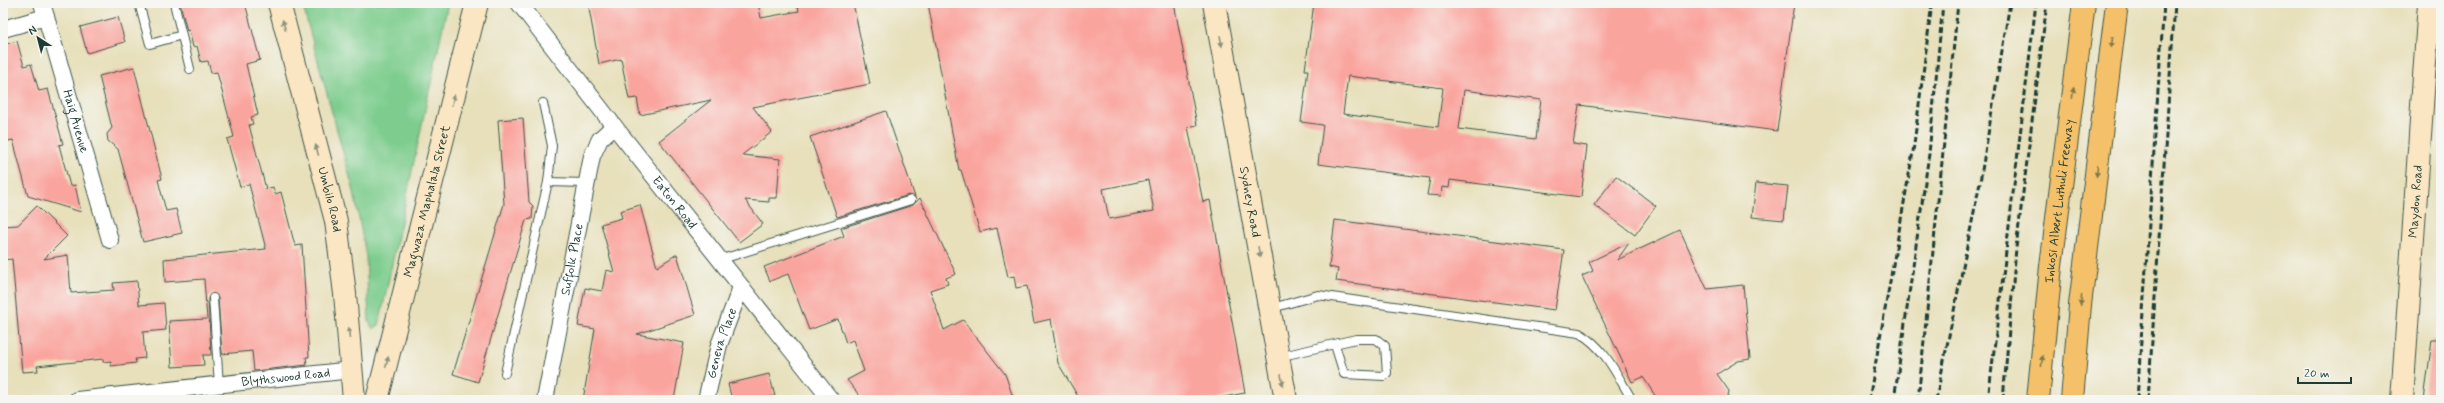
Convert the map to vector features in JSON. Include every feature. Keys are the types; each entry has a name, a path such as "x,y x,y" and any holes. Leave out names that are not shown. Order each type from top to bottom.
{"highway":[{"name":"Inkosi Albert Luthuli Freeway","path":"2038,400 2051,266 2084,3"},
{"path":"2072,400 2080,304 2117,3"}],"main road":[{"name":"Umbilo Road","path":"279,3 336,221 354,400"},
{"name":"Magwaza Maphalala Street","path":"377,400 477,3"},
{"name":"Sydney Road","path":"1214,3 1286,400"},
{"name":"Maydon Road","path":"2402,400 2429,3"}],"street":[{"name":"Eaton Road","path":"519,3 719,260 831,400"},
{"path":"3,29 46,7"},
{"name":"Haig Avenue","path":"46,7 110,240"},
{"name":"Suffolk Place","path":"545,400 586,183 595,147 614,126"},
{"name":"Geneva Place","path":"706,400 719,345 741,287"},
{"name":"Blythswood Road","path":"77,400 186,394 219,385 352,370"}],"lane":[{"path":"139,3 150,44 182,35"},
{"path":"174,3 190,69"},
{"path":"504,373 548,182 552,146 543,103"},
{"path":"548,182 586,183"},
{"path":"719,260 912,200"},
{"path":"1269,309 1318,295 1579,333 1592,340 1602,350 1632,400"},
{"path":"213,298 219,385"},
{"path":"1278,358 1356,339 1376,339 1385,346 1387,373 1384,376 1344,374 1335,345"}],"green space":[{"path":"302,3 448,3 379,325 373,329 369,322 366,256 354,192"}],"building":[{"path":"180,3 245,3 260,60 246,64 258,115 251,117 253,124 249,125 266,189 273,187 275,194 281,192 295,246 302,245 309,357 306,357 307,365 254,371 252,351 222,354 218,298 213,293 208,298 211,355 203,355 204,365 172,367 169,321 207,319 204,279 165,282 164,259 266,249 249,184 240,187 227,139 234,137 217,72 211,73 208,61 201,62 197,46 193,47 189,30 187,31"},
{"path":"588,3 758,3 761,18 799,11 797,3 853,3 870,84 753,107 772,132 742,155 780,159 777,198 769,198 769,202 745,200 763,224 739,242 659,141 711,100 640,115 637,98 629,99 621,59 599,64"},
{"path":"928,3 1174,3 1197,125 1188,127 1203,202 1210,200 1245,393 1208,400 1080,400 1058,363 1051,319 1034,323 1027,286 1016,288 1014,276 1008,277 997,228 980,232 961,170 959,170","holes":["1148,180 1154,211 1109,219 1103,189"]},
{"path":"1314,3 1794,3 1777,131 1579,105 1573,144 1587,146 1581,197 1450,180 1449,188 1442,187 1441,196 1427,195 1430,178 1318,164 1323,125 1301,122 1308,70 1305,70","holes":["1348,76 1443,88 1438,127 1343,114","1464,90 1541,100 1536,139 1459,129"]},
{"path":"118,17 125,42 87,53 80,27"},
{"path":"17,41 24,66 31,64 39,91 48,89 63,144 59,145 70,186 75,185 81,212 28,196 13,140 3,142 3,45"},
{"path":"134,67 162,179 158,180 166,211 176,209 182,233 143,242 118,149 108,141 107,134 112,128 99,76"},
{"path":"886,111 915,197 909,195 837,217 810,137"},
{"path":"523,118 529,202 533,206 532,219 526,220 478,382 453,374 504,204 498,120"},
{"path":"1616,176 1656,206 1635,235 1594,205"},
{"path":"1756,183 1788,186 1784,220 1752,217"},
{"path":"920,198 956,274 946,278 948,284 930,290 944,330 963,320 1005,374 1014,400 863,400 847,380 864,371 853,340 846,343 838,319 809,330 788,274 770,281 764,267 844,236 841,228 913,205"},
{"path":"640,205 657,267 677,254 695,315 637,334 684,343 674,400 583,400 595,329 578,326 585,288 602,291 606,270 614,272 601,224 622,218 620,211"},
{"path":"37,206 67,236 44,259 68,255 71,293 114,290 113,283 137,281 139,305 164,303 166,330 143,332 145,358 135,359 136,363 111,366 111,361 103,362 103,359 37,366 38,371 22,372 12,259 3,260 3,226 18,225"},
{"path":"1335,220 1564,250 1555,310 1336,281 1338,269 1329,267"},
{"path":"1680,230 1707,289 1743,285 1750,359 1738,361 1717,374 1729,391 1727,400 1658,400 1643,377 1632,382 1582,276 1593,271 1589,262 1629,243 1617,260"},
{"path":"2432,340 2441,340 2441,400 2424,400"},
{"path":"769,374 775,396 758,400 732,400 728,384"}],"railway":[{"path":"1869,400 1913,152 1932,3"},
{"path":"1894,400 1929,154 1943,3"},
{"path":"1918,400 1958,3"},
{"path":"1936,400 1980,182 2010,3"},
{"path":"1988,400 2036,3"},
{"path":"2003,400 2016,248 2047,3"},
{"path":"2137,400 2164,3"},
{"path":"2148,400 2175,3"}]}
